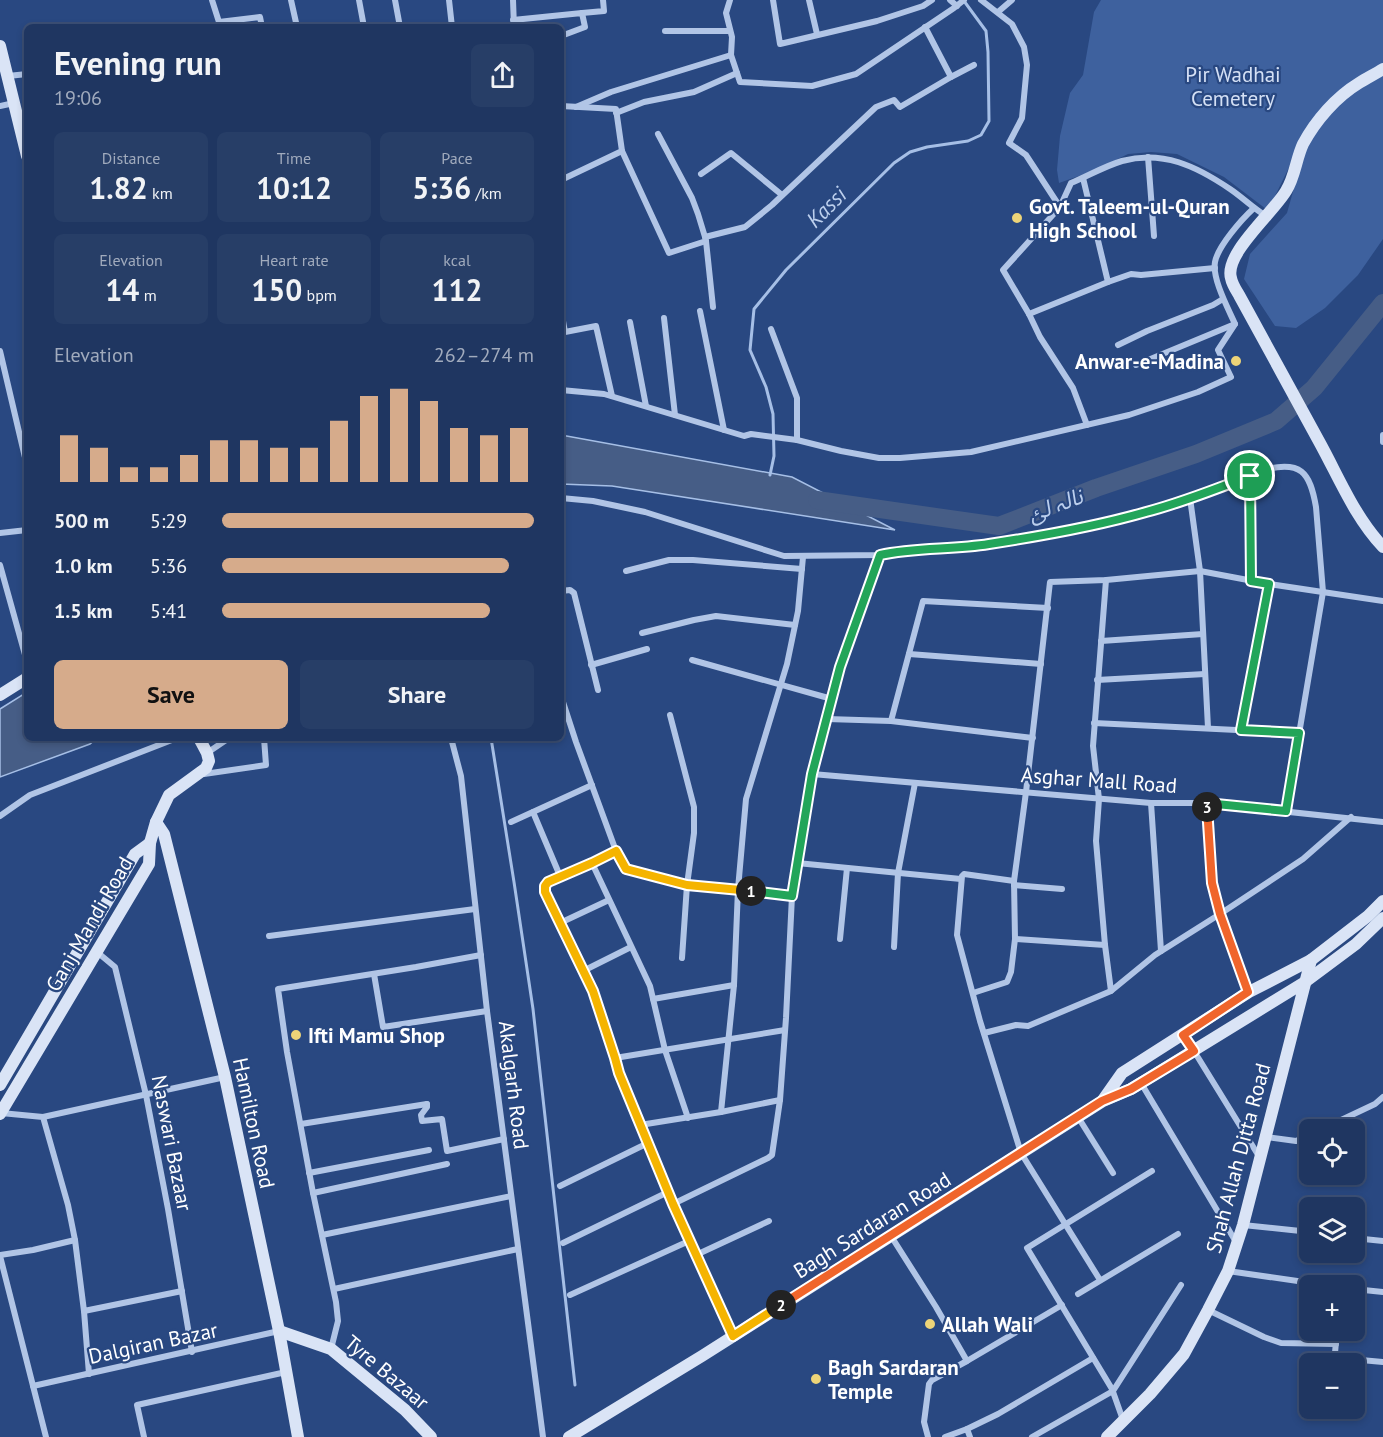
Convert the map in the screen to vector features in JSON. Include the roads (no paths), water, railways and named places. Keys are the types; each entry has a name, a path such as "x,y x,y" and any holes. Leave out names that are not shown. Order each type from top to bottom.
{"main road":[{"path":"0,46 24,144"},
{"path":"1381,545 1346,495 1230,278 1230,266 1245,241 1288,189 1303,145 1315,125 1335,102 1357,84 1383,69"},
{"path":"0,695 24,680"},
{"path":"150,843 156,822 169,795 206,768 209,761 201,741"},
{"name":"Hamilton Road","path":"156,822 164,834 225,1077 279,1331 298,1437"},
{"name":"Ganj Mandi Road","path":"0,1113 149,864 150,843"},
{"name":"Ganj Mandi Road","path":"0,1085 4,1069 135,854 150,843"},
{"name":"Bagh Sardaran Road","path":"1102,1101 1122,1073 1248,992 1311,960 1368,916 1383,901"},
{"name":"Bagh Sardaran Road","path":"569,1437 733,1336 1102,1101 1131,1089 1305,982 1356,944 1383,918"},
{"name":"Shah Allah Ditta Road","path":"1107,1437 1149,1395 1184,1354 1228,1271 1243,1225 1311,960"},
{"path":"1183,1035 1194,1051"},
{"name":"Tyre Bazaar","path":"279,1331 331,1348 405,1410 431,1437"}],"street":[{"path":"212,0 219,22 260,17 261,24"},
{"path":"291,0 296,24"},
{"path":"359,0 363,24"},
{"path":"396,0 400,24"},
{"path":"448,0 452,24"},
{"path":"513,0 514,23 604,11 603,0"},
{"path":"730,0 726,13 732,37 731,54 740,82 812,86 856,74 964,0"},
{"path":"773,0 780,44 877,21 923,6 932,0"},
{"path":"809,0 817,34"},
{"path":"950,0 957,6"},
{"path":"981,0 1012,24 1024,48 1028,65 1022,118 1008,143 1026,155 1060,207"},
{"path":"998,12 1012,0"},
{"path":"564,35 585,27 582,13"},
{"path":"925,27 951,77"},
{"path":"665,31 730,31"},
{"path":"576,106 611,92 731,54"},
{"path":"564,105 616,109 622,151 669,254 705,239 745,227 876,107 894,100 900,107 974,65"},
{"path":"616,113 644,102 694,92 737,73"},
{"path":"8,76 24,74"},
{"path":"0,106 14,103"},
{"path":"658,134 698,214 705,239 713,307"},
{"path":"564,179 622,151"},
{"path":"701,174 731,153 782,195"},
{"path":"1087,425 1073,388 1040,337 1003,270 1060,207 1071,183 1120,162 1142,157 1166,158 1203,172 1267,217"},
{"path":"1148,158 1154,236"},
{"path":"1083,178 1108,282"},
{"path":"1235,324 1216,279 1215,262 1233,230 1254,208"},
{"path":"1029,314 1131,274 1215,268"},
{"path":"1119,345 1214,305 1223,299"},
{"path":"700,311 724,430"},
{"path":"664,318 675,415"},
{"path":"630,322 646,406"},
{"path":"1136,365 1235,324"},
{"path":"564,390 612,396 744,436 751,434 797,440 879,458 972,452 1129,415 1198,392 1231,377 1218,350 1235,324"},
{"path":"564,326 565,332 596,326 612,396"},
{"path":"771,328 797,398 797,440"},
{"path":"0,351 24,453"},
{"path":"1383,435 1383,442"},
{"path":"564,498 593,501 645,512 784,556 880,555 897,551 951,549 1030,538 1114,521 1190,498 1274,467 1297,469 1305,474 1310,482 1316,507 1323,592 1286,811"},
{"path":"1250,476 1251,581"},
{"path":"1190,498 1200,572 1208,728"},
{"path":"0,533 24,530"},
{"path":"673,1204 772,1155 780,1100 792,896 812,774 840,667 880,555"},
{"path":"721,1112 734,985 738,889 746,799 787,664 798,611 803,557"},
{"path":"626,571 669,560 802,569"},
{"path":"0,565 24,651"},
{"path":"973,993 1006,982 1011,972 1015,939 1014,883 1050,582 1200,572 1383,601"},
{"path":"1106,580 1093,746 1099,799 1096,841 1111,991"},
{"path":"1241,730 1269,584"},
{"path":"564,591 570,590 574,593 598,690"},
{"path":"891,721 923,601 1048,608"},
{"path":"642,633 716,616 795,625"},
{"path":"1101,641 1203,634"},
{"path":"591,665 647,649"},
{"path":"909,654 1041,664"},
{"path":"692,660 832,699"},
{"path":"1097,680 1205,674"},
{"path":"564,705 616,851 626,869 687,885 792,896"},
{"path":"670,715 694,807 694,833 687,885 682,958"},
{"path":"827,719 891,721 1033,738"},
{"path":"1094,723 1299,733"},
{"path":"0,816 30,795 169,741"},
{"path":"207,753 225,741"},
{"path":"195,775 266,765 264,741"},
{"name":"Akalgarh Road","path":"452,741 460,776 487,1011 543,1437"},
{"name":"Asghar Mall Road","path":"812,774 1150,803 1206,803 1383,822"},
{"path":"894,947 898,873 915,783"},
{"path":"511,822 592,785"},
{"path":"1150,803 1161,951"},
{"path":"1206,803 1212,883 1220,914 1248,992"},
{"path":"533,812 560,876"},
{"path":"984,1033 1016,1025 1028,1026 1111,991 1161,951 1303,859 1351,817"},
{"path":"616,851 548,882 545,892 593,991 619,1073 640,1125 733,1336"},
{"path":"592,863 650,986 665,1050 688,1118"},
{"path":"797,863 961,879"},
{"path":"840,939 847,868"},
{"path":"1062,889 963,874 957,935 1020,1153 1100,1280"},
{"path":"560,923 609,900"},
{"path":"269,936 475,909"},
{"path":"1015,939 1105,945"},
{"path":"583,971 631,947"},
{"name":"Naswari Bazaar","path":"96,952 115,967 146,1095 192,1352"},
{"path":"331,1348 338,1321 334,1289 309,1173 278,989 481,956"},
{"path":"374,974 383,1027 487,1011"},
{"path":"653,999 734,985"},
{"path":"615,1058 785,1030"},
{"path":"1194,1051 1260,1159"},
{"path":"0,1113 43,1118 225,1077"},
{"path":"1141,1083 1237,1244"},
{"path":"1343,1119 1375,1104 1383,1097"},
{"path":"640,1125 780,1100"},
{"path":"301,1124 427,1104 421,1115 422,1121 442,1119 447,1150 504,1139"},
{"path":"1078,1117 1113,1173"},
{"path":"43,1118 68,1205 75,1240 89,1374"},
{"path":"1266,1137 1299,1140"},
{"path":"560,1186 648,1143"},
{"path":"309,1173 429,1150"},
{"path":"313,1193 447,1164"},
{"path":"1123,1420 1113,1391 1027,1248 1152,1172"},
{"path":"563,1243 668,1192"},
{"path":"322,1235 511,1196"},
{"path":"696,1255 769,1221"},
{"path":"1243,1225 1299,1232"},
{"path":"1078,1294 1179,1234"},
{"path":"891,1236 967,1361"},
{"path":"1365,1239 1383,1241"},
{"path":"46,1437 0,1255 75,1240"},
{"path":"570,1295 690,1241"},
{"path":"334,1289 518,1249"},
{"path":"1228,1271 1299,1281"},
{"path":"1032,1437 1113,1391 1181,1285"},
{"path":"1365,1290 1383,1292"},
{"path":"84,1311 182,1291"},
{"path":"928,1437 924,1422 929,1384 932,1380 1062,1305"},
{"path":"1208,1311 1264,1337 1281,1342 1336,1344"},
{"name":"Dalgiran Bazar","path":"33,1386 279,1331"},
{"path":"1336,1341 1335,1353 1339,1358 1383,1362"},
{"path":"945,1437 998,1414 1093,1358"},
{"path":"144,1437 137,1405 286,1372"},
{"path":"967,1429 970,1437"}],"waterway":[{"name":"Kassi","path":"770,475 774,456 773,414 766,387 750,350 754,309 786,270 894,163 910,152 968,141 981,135 989,121 986,31 964,1"},
{"name":"نالہ لئ","path":"817,500 999,526 1096,488 1196,454 1276,421 1314,388 1383,303"},
{"path":"491,741 533,1009 575,1385"}],"place":[{"name":"Govt. Taleem-ul-Quran High School","path":"1017,218"},
{"name":"Anwar-e-Madina","path":"1236,361"},
{"name":"Ifti Mamu Shop","path":"296,1035"},
{"name":"Allah Wali","path":"930,1324"},
{"name":"Bagh Sardaran Temple","path":"816,1379"}],"park label":[{"name":"Pir Wadhai Cemetery","path":"1233,86"}]}
